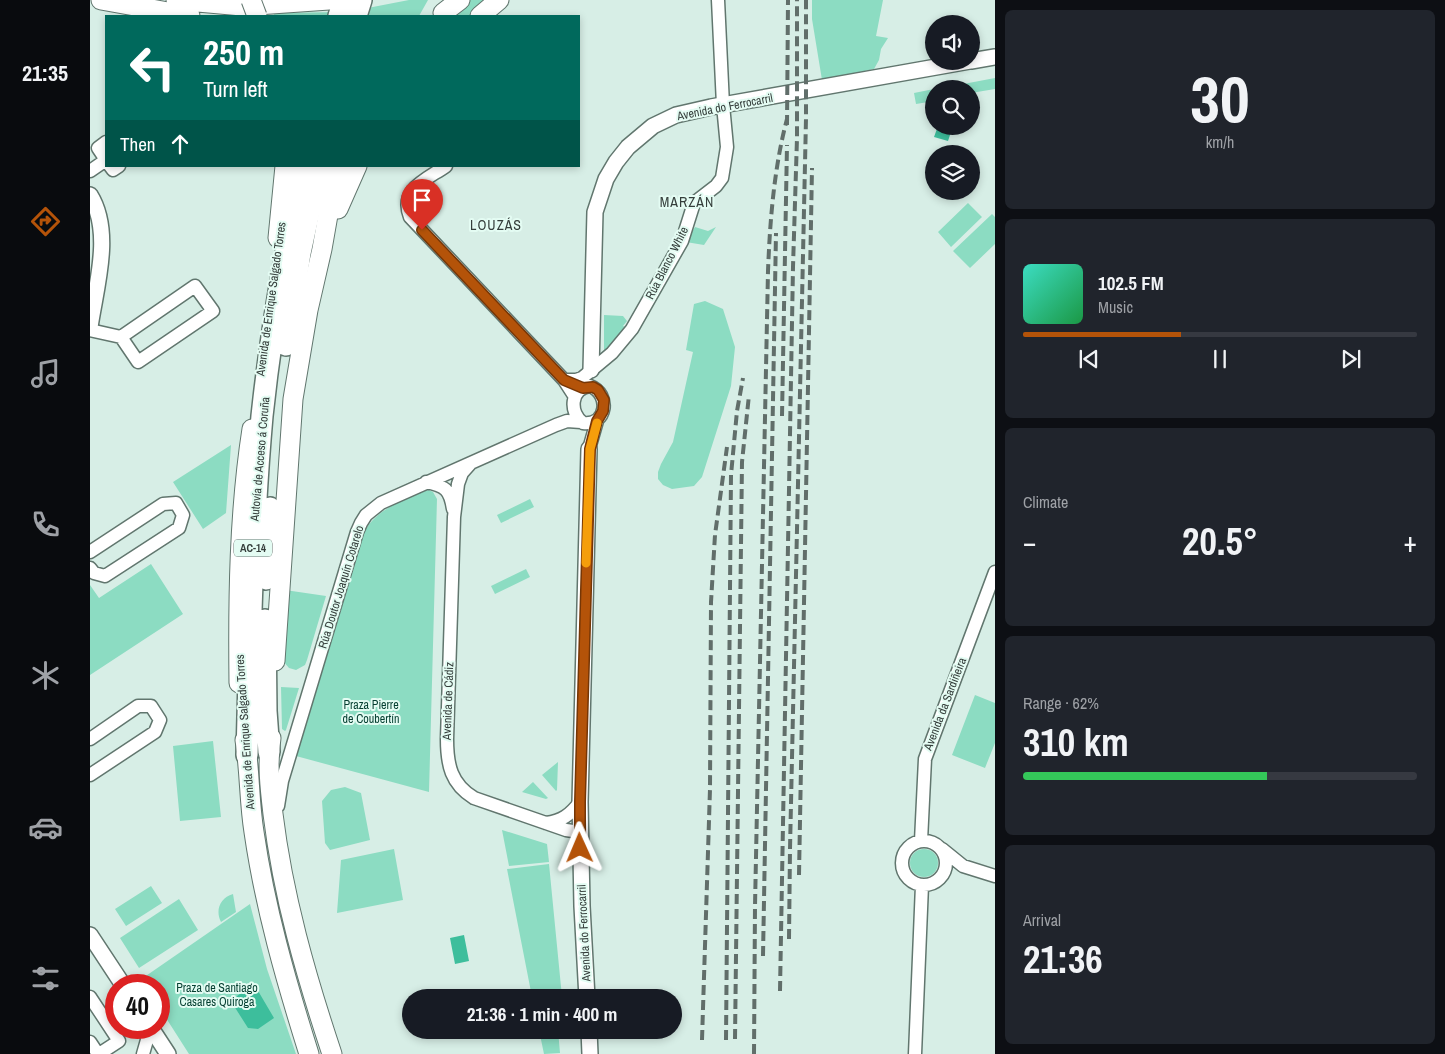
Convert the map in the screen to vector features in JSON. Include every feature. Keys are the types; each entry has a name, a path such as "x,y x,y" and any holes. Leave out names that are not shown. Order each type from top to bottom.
{"highway":[{"path":"339,15 344,0"},
{"path":"356,15 361,0"},
{"name":"Autovía de Acceso á Coruña","path":"269,752 266,711 265,640 279,341 284,261 304,167"},
{"name":"Autovía de Acceso á Coruña","path":"247,755 253,541 262,415 319,167"}],"main road":[{"path":"101,0 181,15"},
{"path":"176,0 242,6 329,0"},
{"path":"251,0 257,15"},
{"path":"444,10 460,0"},
{"path":"481,15 499,0"},
{"path":"278,238 285,167"},
{"name":"Avenida de Enrique Salgado Torres","path":"294,167 278,238 249,446 238,589 240,687 251,809 261,878 272,927 309,1054"},
{"name":"Avenida de Enrique Salgado Torres","path":"332,1054 293,923 275,830 269,752 272,734 276,632 293,399 308,310 322,249 332,192 340,167"},
{"name":"Avenida de Enrique Salgado Torres","path":"322,249 343,195 357,167"}],"street":[{"name":"Rúa Blanco White","path":"564,380 582,378 612,353 632,329 682,240 694,203 716,186 722,178 728,147 723,105 718,0"},
{"name":"Avenida do Ferrocarril","path":"980,59 995,56"},
{"name":"Avenida do Ferrocarril","path":"585,390 591,370 595,212 606,179 628,147 653,126 676,115 925,69"},
{"path":"105,143 98,148 105,158"},
{"path":"90,171 105,161"},
{"path":"444,167 416,186 408,194 406,203 410,217 564,380 585,390 604,400 601,416 597,421 590,424 582,422 575,414 573,402 585,390"},
{"path":"90,195 102,224 103,238 94,282 90,328 120,337 138,362 212,311 195,286 120,337"},
{"name":"Rúa Doutor Joaquín Cotarelo","path":"275,830 282,781 346,564 360,523 373,508 381,503 426,482 556,425 567,421 582,422"},
{"name":"Avenida do Ferrocarril","path":"587,989 580,802 590,449 597,421"},
{"name":"Avenida do Ferrocarril","path":"582,422 590,449"},
{"name":"Avenida de Cádiz","path":"472,462 462,474 458,484 454,517 447,739 450,770 458,786 474,798 566,830 580,832"},
{"name":"Avenida de Cádiz","path":"426,482 445,488 449,494 454,517"},
{"path":"90,552 163,504 176,503 183,515 179,528 105,576 94,573 90,568"},
{"name":"Avenida da Sardiñeira","path":"921,841 925,759 995,572"},
{"path":"90,739 138,706 151,706 160,720 155,732 90,775"},
{"path":"546,823 565,818 580,802"},
{"path":"941,849 947,863 942,877 936,882 922,886 909,879 902,860 909,848 921,841 935,844 963,866 995,876"},
{"path":"946,870 963,866"},
{"path":"915,1054 922,886"},
{"path":"90,935 116,974"},
{"path":"90,996 119,1041 98,1054 90,1042"},
{"path":"143,1054 147,1039"},
{"path":"158,1039 168,1054"},
{"path":"589,1039 590,1054"}],"green space":[{"path":"409,0 428,0 420,15 274,15 273,13 347,12"},
{"path":"470,0 489,0 472,15 454,15 464,3"},
{"path":"812,0 883,0 876,36 888,38 881,49 879,60 874,69 822,80 812,19"},
{"path":"995,78 995,89 980,92 980,81"},
{"path":"925,91 925,102 916,104 914,93"},
{"path":"968,203 982,217 951,247 938,232"},
{"path":"992,214 995,217 995,244 970,268 953,251"},
{"path":"695,227 708,231 716,227 704,245 686,242"},
{"path":"705,301 723,309 735,347 731,386 702,477 694,486 672,489 663,485 658,479 658,472 673,442 693,352 686,350 694,304"},
{"path":"604,315 623,316 627,321 623,326 627,328 609,350 604,350"},
{"path":"231,445 226,513 203,529 173,482"},
{"name":"Praza Pierre de Coubertín","path":"429,490 433,492 437,499 429,792 296,756 364,532 383,511 398,502"},
{"path":"530,499 534,507 501,523 497,515"},
{"path":"151,564 183,614 90,675 90,585 99,598"},
{"path":"526,569 530,577 495,594 491,586"},
{"path":"285,590 326,596 305,665 296,670 289,668 283,661"},
{"path":"281,687 299,688 285,731 282,729"},
{"path":"975,695 995,703 995,743 985,768 952,755"},
{"path":"213,741 221,817 180,821 173,746"},
{"path":"558,762 557,790 556,791 542,775"},
{"path":"533,782 548,798 522,792"},
{"path":"345,787 361,793 370,840 330,850 325,843 322,801 331,790"},
{"path":"502,830 547,844 549,862 509,866"},
{"path":"394,849 403,900 337,913 341,860"},
{"path":"924,849 934,853 938,863 934,873 924,877 914,873 910,863 914,853"},
{"path":"549,864 561,989 530,989 507,869"},
{"path":"151,886 162,903 126,926 115,909"},
{"path":"233,894 236,912 221,922 219,918 220,905 225,898"},
{"path":"179,899 198,930 139,968 120,938"},
{"name":"Praza de Santiago Casares Quiroga","path":"250,904 267,969 296,1054 189,1054 170,1024 170,974 149,974"},
{"path":"541,1039 559,1039 560,1053 544,1054"}],"shaded area":[{"path":"935,135 950,135 948,141 934,137"},
{"path":"464,935 469,961 455,964 450,938"},
{"path":"254,984 274,1018 258,1029 248,1028 234,1006 237,996"}],"railway":[{"path":"787,125 788,0"},
{"path":"780,991 797,138 797,0"},
{"path":"789,939 806,118 806,0"},
{"path":"754,1054 755,906 768,271 773,194 787,119"},
{"path":"782,416 787,145"},
{"path":"799,875 812,168"},
{"path":"763,956 776,233"},
{"path":"726,1040 731,475 737,411 743,378"},
{"path":"735,1039 742,462 749,395"},
{"path":"702,1040 710,789 711,602 715,535 727,447"}],"slow traffic":[{"path":"586,563 590,449 597,423"}],"district":[{"name":"MARZÁN","path":"687,202"},
{"name":"LOUZÁS","path":"496,225"}],"route":[{"path":"422,230 564,380 583,388 586,386 593,387 598,390 604,400 603,411 597,421 590,449 580,848"}]}
